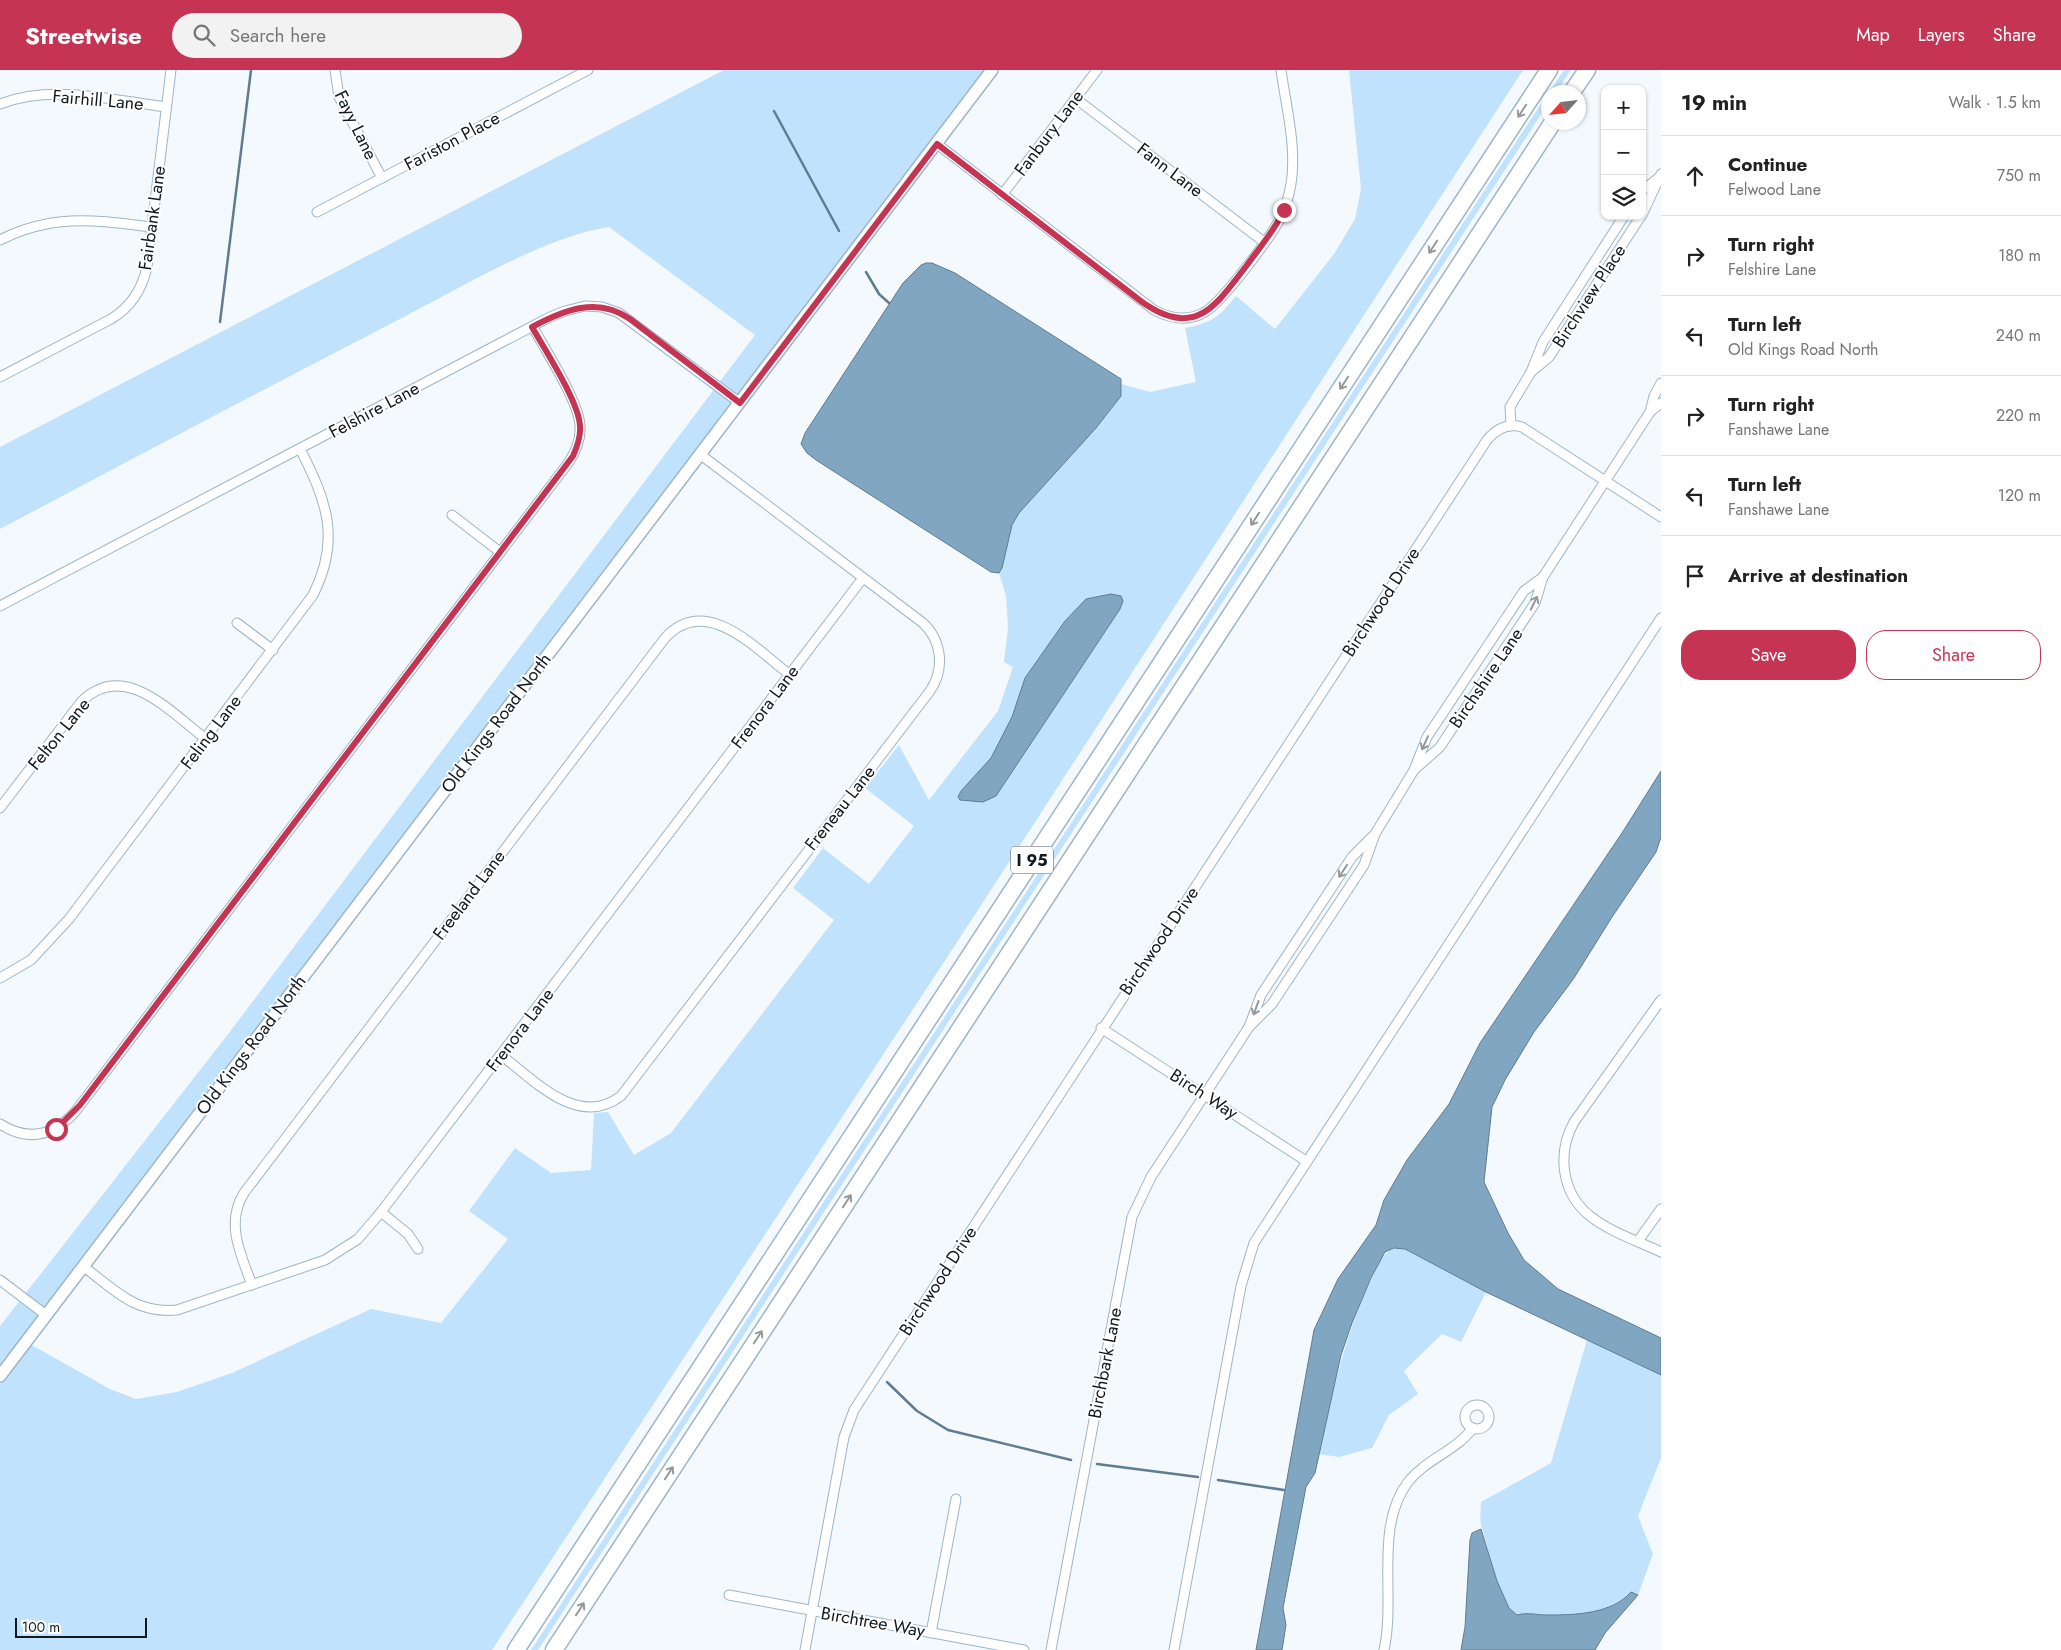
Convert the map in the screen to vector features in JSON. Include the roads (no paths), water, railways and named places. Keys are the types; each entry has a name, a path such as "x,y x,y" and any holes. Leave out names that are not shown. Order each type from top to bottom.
{"highway":[{"name":"I 95","path":"516,1650 1548,70"},
{"path":"1577,85 1587,70"},
{"name":"I 95","path":"554,1650 1548,130"}],"street":[{"name":"Fairbank Lane","path":"0,377 111,319 126,308 138,292 143,281 171,70"},
{"name":"Fayy Lane","path":"335,70 340,97 382,178"},
{"name":"Fariston Place","path":"317,212 588,70"},
{"name":"Old Kings Road North","path":"0,1376 992,70"},
{"name":"Fanbury Lane","path":"1002,195 1097,70"},
{"path":"937,144 1142,302 1154,310 1173,318 1195,316 1211,308 1220,300 1264,242 1284,210 1292,179 1292,151 1281,70"},
{"name":"Fairhill Lane","path":"0,104 20,98 58,94 166,107"},
{"name":"Fann Lane","path":"1075,98 1264,242"},
{"name":"Birchview Place","path":"1646,188 1659,177"},
{"name":"Birchview Place","path":"1646,208 1659,177"},
{"path":"0,240 36,225 64,220 97,220 151,227"},
{"name":"Birchview Place","path":"1511,425 1510,407 1531,372 1543,342 1621,220"},
{"name":"Birchview Place","path":"1531,372 1549,357 1639,220"},
{"name":"Felshire Lane","path":"0,606 532,327 573,308 590,306 614,311 630,319 740,403"},
{"path":"0,1124 21,1134 43,1134 60,1126 75,1112 569,462 580,437 580,420 532,327"},
{"path":"1650,412 1654,396 1661,383"},
{"path":"1650,412 1661,403"},
{"name":"Birchshire Lane","path":"1414,770 1440,747 1535,603 1543,577 1650,412"},
{"path":"1511,425 1530,432 1661,517"},
{"name":"Birchwood Drive","path":"805,1650 844,1437 851,1416 1102,1028 1487,440 1495,431 1511,425"},
{"name":"Feling Lane","path":"0,978 31,960 52,939 206,739 313,595 324,570 328,550 329,529 325,503 300,449"},
{"name":"Freneau Lane","path":"501,1055 562,1101 590,1108 610,1103 621,1096 937,680 940,669 940,655 930,630 918,618 700,455"},
{"path":"452,515 500,552"},
{"name":"Birchshire Lane","path":"1249,1027 1272,1004 1364,865 1375,834 1414,770 1427,737 1524,591 1543,577"},
{"name":"Frenora Lane","path":"84,1267 129,1301 154,1310 170,1311 188,1307 332,1256 358,1239 381,1212 501,1055 863,578"},
{"path":"1174,1650 1246,1263 1259,1233 1661,618"},
{"name":"Freeland Lane","path":"252,1285 238,1243 234,1224 236,1208 244,1193 665,638 677,628 690,622 717,623 733,631 790,675"},
{"path":"237,623 272,650"},
{"name":"Felton Lane","path":"0,808 80,702 104,687 121,685 138,690 206,739"},
{"name":"Birchshire Lane","path":"1206,1094 1249,1027 1261,996 1352,857 1375,834"},
{"path":"1661,1000 1579,1115 1570,1130 1564,1151 1566,1179 1579,1205 1597,1221 1661,1252"},
{"name":"Birch Way","path":"1102,1028 1206,1094 1306,1161"},
{"name":"Birchbark Lane","path":"1052,1650 1132,1217 1151,1176 1206,1094"},
{"path":"1638,1241 1661,1208"},
{"path":"381,1212 408,1234 418,1249"},
{"path":"0,1280 46,1314"},
{"path":"1384,1650 1389,1611 1389,1540 1397,1501 1407,1484 1422,1467 1463,1438 1472,1428"},
{"path":"931,1633 956,1499"},
{"name":"Birchtree Way","path":"729,1595 1024,1650"}],"waterway":[{"path":"220,322 251,70"},
{"path":"774,111 839,231"},
{"path":"866,272 879,294 889,303"},
{"path":"887,1382 917,1411 948,1430 1071,1460"},
{"path":"1097,1464 1198,1477"},
{"path":"1218,1480 1284,1490"}]}
